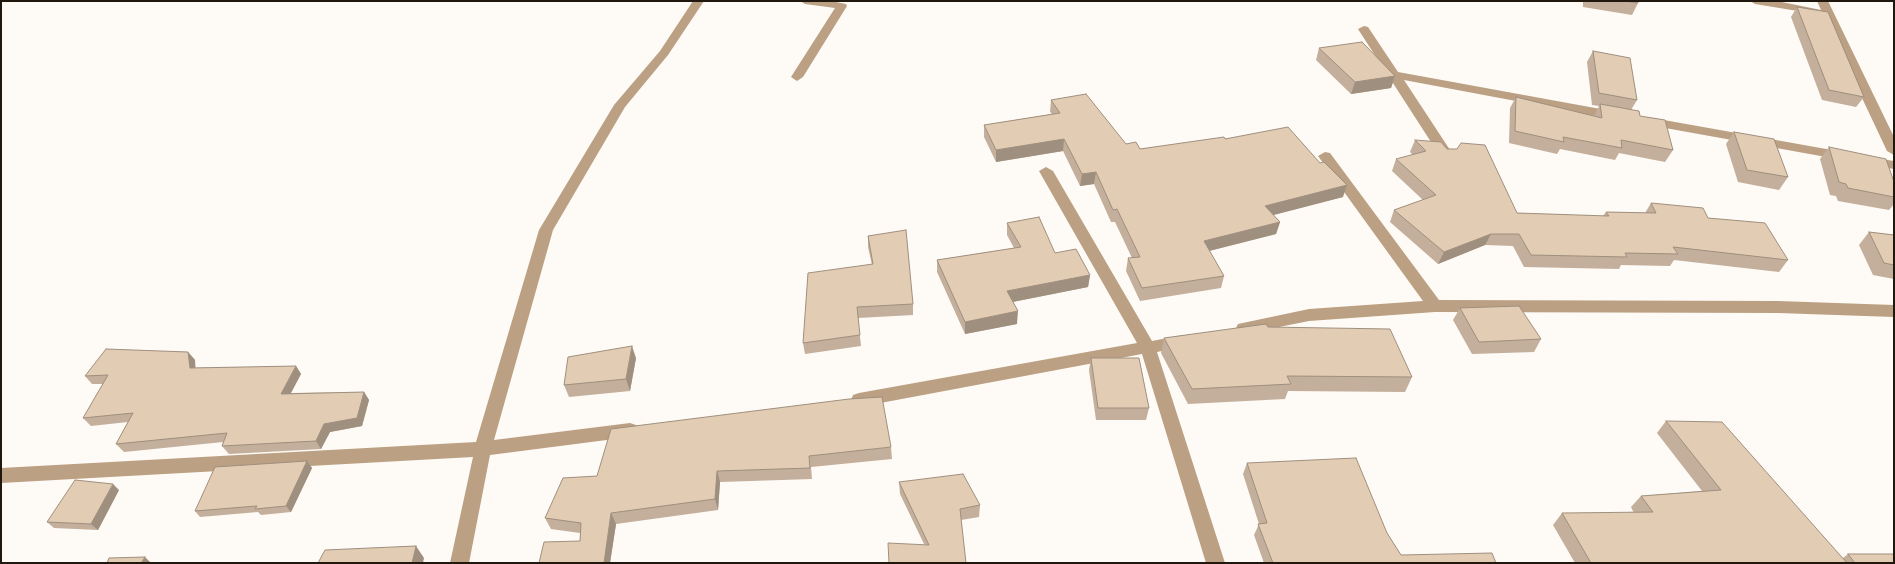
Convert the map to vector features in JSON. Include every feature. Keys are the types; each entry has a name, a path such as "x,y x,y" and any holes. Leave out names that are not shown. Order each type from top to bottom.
{"street":[{"path":"459,563 483,450 546,230 620,105 664,53 699,1"},
{"path":"797,77 843,4 805,1"},
{"path":"1755,1 1825,7 1894,151"},
{"path":"1364,29 1447,156"},
{"path":"1394,75 1894,166"},
{"path":"1325,156 1434,306"},
{"path":"1046,170 1148,348 1216,563"},
{"path":"1224,332 1309,315 1434,306 1768,307 1894,310"},
{"path":"847,402 1195,338"},
{"path":"1,476 483,450 650,428"}],"building":[{"path":"1797,7 1828,12 1864,97 1829,90"},
{"path":"1362,42 1395,76 1355,82 1319,48"},
{"path":"1593,51 1630,58 1637,100 1599,93"},
{"path":"1086,94 1126,144 1136,142 1140,149 1224,137 1225,139 1288,127 1320,163 1324,162 1347,185 1265,206 1280,222 1204,241 1224,276 1142,288 1128,258 1140,257 1117,209 1113,210 1096,172 1082,174 1064,139 996,150 984,125 1060,113 1051,100"},
{"path":"1516,97 1602,118 1600,104 1639,111 1640,116 1665,120 1673,150 1621,140 1622,148 1563,137 1564,142 1515,131"},
{"path":"1734,132 1774,139 1788,177 1747,170"},
{"path":"1415,140 1441,142 1447,149 1457,149 1461,143 1485,145 1517,213 1609,216 1606,212 1656,213 1651,203 1703,208 1708,218 1765,223 1788,260 1673,247 1678,254 1625,253 1627,257 1531,255 1519,234 1491,234 1444,252 1394,210 1436,195 1396,159 1426,151"},
{"path":"1829,147 1886,159 1894,182 1894,197 1848,188 1846,184 1839,182"},
{"path":"1039,217 1055,253 1076,249 1090,275 1007,291 1018,311 965,322 937,260 1021,247 1007,223"},
{"path":"906,230 913,304 857,307 860,335 803,343 808,273 873,264 868,236"},
{"path":"1869,232 1894,235 1894,265 1884,263"},
{"path":"1519,306 1541,339 1479,342 1460,308"},
{"path":"1266,324 1268,327 1390,329 1412,377 1287,376 1291,384 1192,389 1164,338"},
{"path":"632,346 626,379 564,385 568,357"},
{"path":"106,349 188,352 190,368 296,366 281,394 364,392 357,418 324,424 316,441 222,446 227,433 116,444 133,413 83,418 108,375 85,376"},
{"path":"1091,358 1139,358 1149,408 1098,408"},
{"path":"882,397 891,447 809,456 810,468 717,471 715,499 611,513 604,563 539,563 544,542 580,541 581,523 545,518 563,478 597,476 611,429 849,399"},
{"path":"1666,421 1722,422 1847,563 1591,563 1562,513 1653,512 1641,496 1721,490"},
{"path":"1356,458 1387,533 1401,555 1492,553 1496,563 1273,563 1258,524 1267,523 1247,463"},
{"path":"307,461 286,506 255,509 257,506 195,511 215,467"},
{"path":"963,474 980,505 960,509 966,563 889,563 888,543 929,545 899,482"},
{"path":"75,480 113,484 91,524 47,522"},
{"path":"416,546 412,563 318,563 325,550"},
{"path":"1848,554 1894,554 1894,563 1855,563"},
{"path":"145,557 141,563 107,563 109,558"}]}
